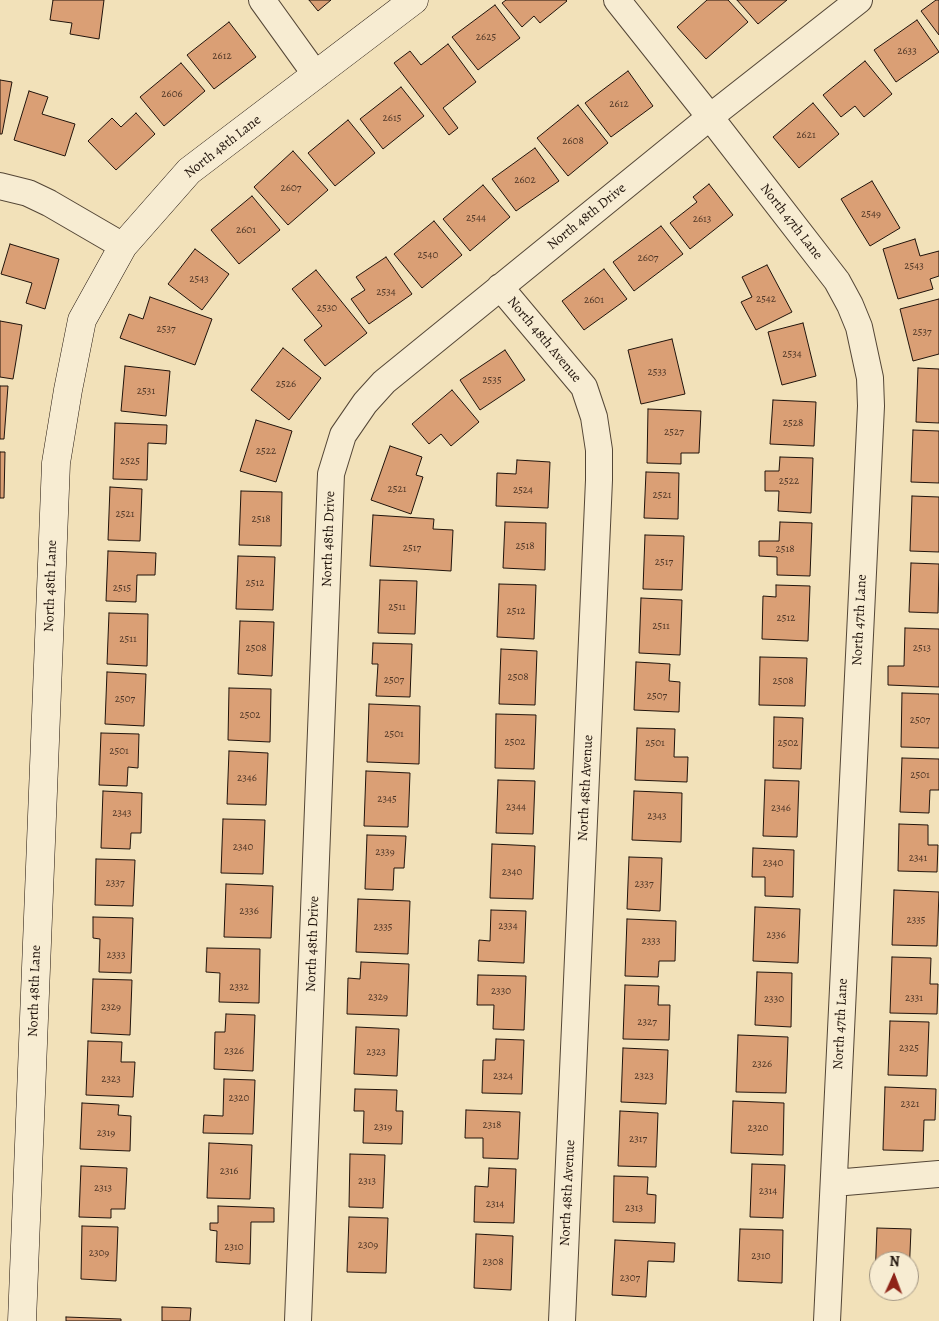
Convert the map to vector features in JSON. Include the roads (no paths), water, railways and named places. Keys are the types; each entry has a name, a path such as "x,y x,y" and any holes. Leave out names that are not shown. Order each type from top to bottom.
{"street":[{"path":"262,0 316,75"},
{"name":"North 48th Lane","path":"22,1321 56,463 82,320 123,246 189,171 414,0"},
{"name":"North 47th Lane","path":"617,0 837,281 859,327 870,378 870,426 827,1321"},
{"name":"North 48th Drive","path":"298,1321 332,474 344,435 365,403 384,382 710,117 859,0"},
{"path":"0,186 28,192 123,246"},
{"name":"North 48th Avenue","path":"500,287 584,387 594,417 599,450 600,480 562,1321"},
{"path":"834,1183 939,1174"}]}
